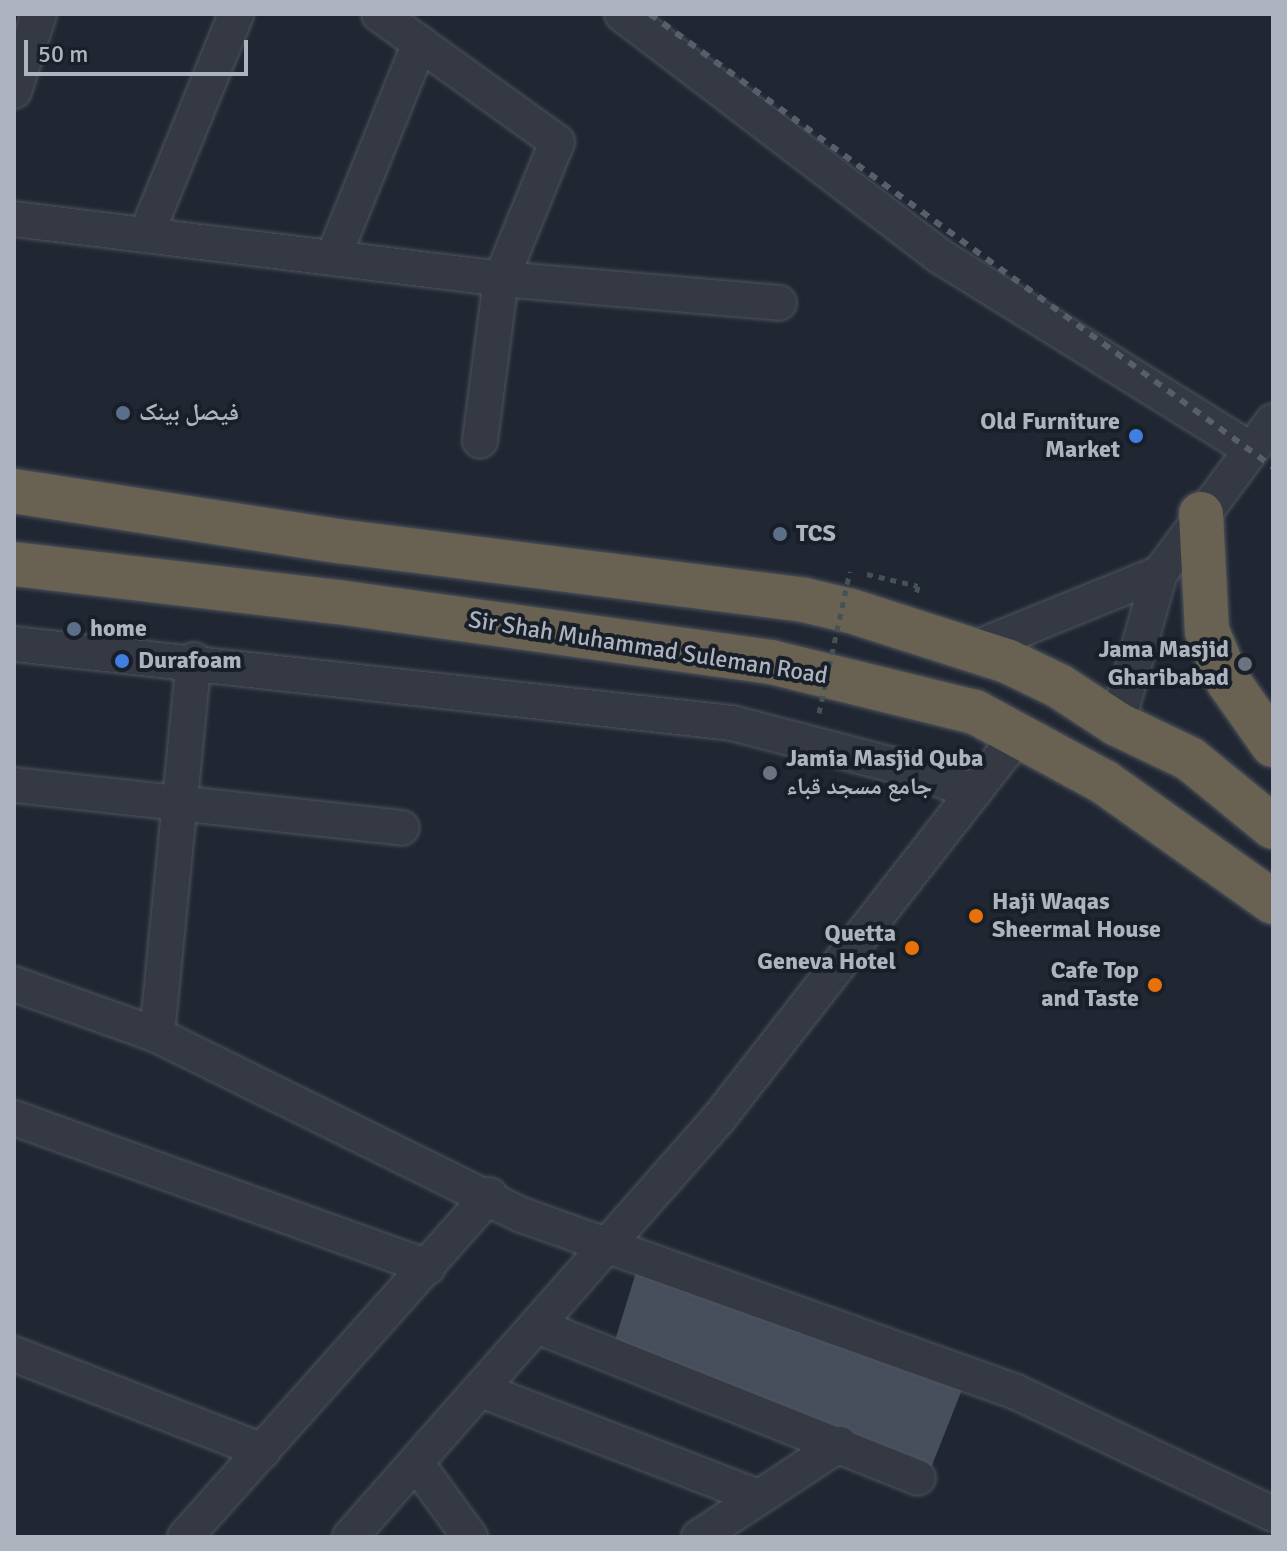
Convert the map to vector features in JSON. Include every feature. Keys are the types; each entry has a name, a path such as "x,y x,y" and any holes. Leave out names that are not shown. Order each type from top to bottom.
{"highway":[{"path":"14,491 338,541 804,600 973,649 1059,686 1117,724 1190,759 1273,827"},
{"path":"1201,514 1207,631 1228,681 1273,745"},
{"name":"Sir Shah Muhammad Suleman Road","path":"14,564 338,602 771,662 975,712 1020,733 1104,782 1273,902"},
{"path":"1020,733 1059,686"},
{"path":"1190,759 1273,771"},
{"path":"1232,873 1273,923"}],"street":[{"path":"14,91 39,14"},
{"path":"146,235 236,14"},
{"path":"379,14 557,142 501,279 480,441"},
{"path":"622,14 938,255 1248,448"},
{"path":"333,258 420,43"},
{"path":"14,219 501,279 779,303"},
{"path":"1117,724 1160,573 1248,448 1273,421"},
{"path":"973,649 1160,573"},
{"path":"14,644 194,660 732,723 916,771 974,792"},
{"path":"157,1035 194,660"},
{"path":"350,1537 719,1118 1020,733"},
{"path":"14,785 402,828"},
{"path":"14,984 157,1035 439,1177 490,1195 522,1215 1016,1392 1273,1514"},
{"path":"14,1118 428,1267"},
{"path":"185,1537 490,1195"},
{"path":"537,1326 840,1444 918,1478"},
{"path":"14,1354 263,1451"},
{"path":"481,1390 759,1497"},
{"path":"699,1537 840,1444"},
{"path":"416,1463 470,1537"}],"path":[{"path":"819,713 850,571 918,586"}],"building":[{"path":"637,1269 963,1387 927,1478 612,1350"}],"railway":[{"path":"650,14 1273,467"}],"place":[{"name":"فیصل بینک","path":"123,413"},
{"name":"Old Furniture Market","path":"1136,436"},
{"name":"TCS","path":"780,534"},
{"name":"home","path":"74,629"},
{"name":"Durafoam","path":"122,661"},
{"name":"Jama Masjid Gharibabad","path":"1245,664"},
{"name":"Jamia Masjid Quba جامع مسجد قباء","path":"770,773"},
{"name":"Haji Waqas Sheermal House","path":"976,916"},
{"name":"Quetta Geneva Hotel","path":"912,948"},
{"name":"Cafe Top and Taste","path":"1155,985"}]}
